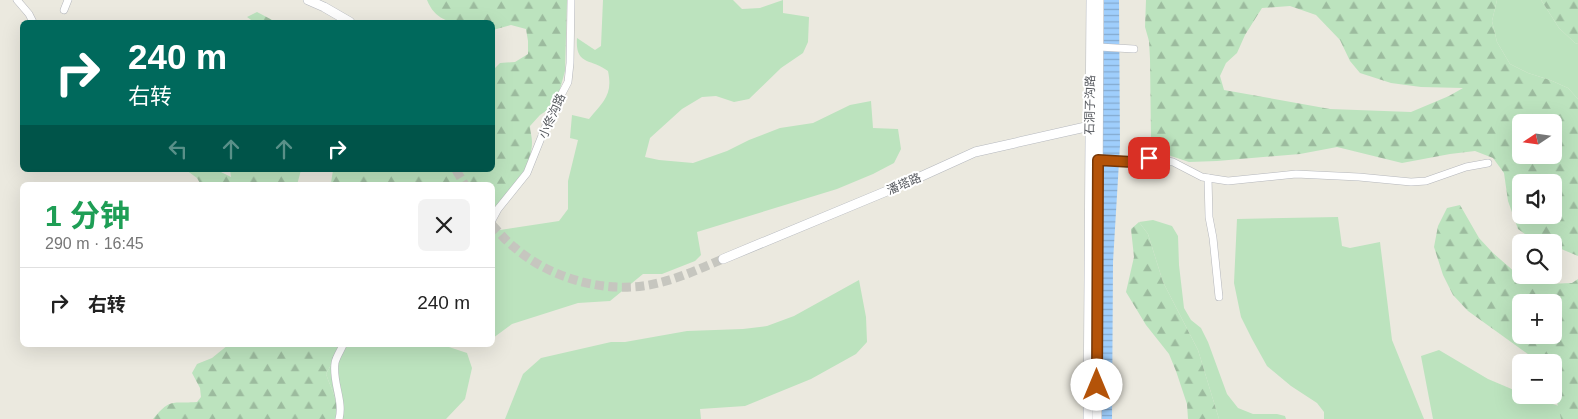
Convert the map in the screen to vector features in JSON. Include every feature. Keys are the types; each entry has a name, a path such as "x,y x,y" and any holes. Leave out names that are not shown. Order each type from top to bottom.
{"main road":[{"path":"308,0 347,20"},
{"name":"石洞子沟路","path":"1088,419 1091,0"},
{"name":"石洞子沟路","path":"1097,419 1100,160 1099,0"},
{"name":"潘塔路","path":"723,259 911,181 975,152 1090,126"}],"street":[{"path":"17,0 32,20"},
{"path":"64,10 68,0"},
{"name":"小佟沟路","path":"495,214 527,173 549,118 568,82 571,0"},
{"path":"1100,47 1134,48"},
{"path":"1100,160 1132,162 1149,158 1173,162 1208,178 1228,181 1296,174 1411,182 1426,181 1466,167 1488,163"},
{"path":"1208,178 1209,218 1214,238 1219,297"},
{"path":"339,419 335,361 342,347"}],"green space":[{"path":"427,0 567,0 565,71 557,100 552,107 540,115 530,126 532,142 528,162 512,189 495,210 495,182 331,182 333,172 495,172 495,68 500,63 515,62 528,54 526,29 511,25 495,29 495,20 446,20 432,10"},
{"path":"603,0 733,0 742,9 760,8 783,0 783,13 809,17 808,42 803,53 781,68 749,99 734,102 716,96 702,97 682,109 650,138 645,157 693,163 727,151 780,128 813,123 850,105 871,101 873,128 898,129 901,149 894,163 837,189 697,232 701,255 695,261 662,274 643,274 610,301 578,303 512,324 495,337 495,231 559,221 568,209 568,181 578,140 570,138 572,115 589,119 603,102 609,86 608,71 581,57 577,47 577,38 595,50 601,46"},
{"path":"1146,0 1497,0 1492,21 1497,42 1510,64 1568,88 1578,99 1578,256 1562,249 1562,234 1525,234 1518,229 1516,224 1562,224 1562,174 1512,174 1512,212 1508,201 1504,173 1493,158 1475,151 1402,163 1337,147 1300,154 1189,162 1162,153 1151,138 1149,41 1145,27","holes":["1290,6 1316,15 1340,40 1350,61 1360,73 1391,83 1421,87 1463,88 1411,112 1330,109 1224,90 1220,76 1226,63 1237,53 1245,35 1262,8"]},
{"path":"1497,0 1541,0 1559,28 1578,44 1578,99 1568,88 1510,64 1497,42 1492,21"},
{"path":"1541,0 1578,0 1578,44 1559,28"},
{"path":"257,12 272,20 251,20 247,17"},
{"path":"189,172 221,172 231,177 230,172 300,172 298,182 199,182"},
{"path":"1460,205 1479,238 1512,270 1512,284 1562,284 1572,283 1578,279 1578,419 1561,419 1557,404 1562,404 1562,354 1528,354 1514,344 1562,344 1562,294 1512,294 1512,343 1468,311 1453,295 1443,275 1434,247 1438,226 1447,208"},
{"path":"1338,217 1342,246 1350,248 1380,242 1392,340 1424,419 1324,419 1324,412 1317,403 1291,386 1267,366 1241,317 1234,283 1237,219"},
{"path":"1153,220 1172,226 1178,236 1184,308 1191,320 1201,328 1208,342 1227,394 1238,408 1253,414 1277,414 1285,416 1286,419 1219,419 1198,350 1163,282 1148,234 1139,222"},
{"path":"1139,222 1148,234 1163,282 1198,350 1219,419 1188,419 1187,404 1169,354 1146,325 1126,292 1134,257 1131,229"},
{"path":"859,280 866,317 867,342 856,354 811,379 745,406 700,409 701,419 505,419 523,374 541,358 611,342 625,342 687,331 767,326 794,316"},
{"path":"226,347 341,347 326,374 336,402 336,419 153,419 168,404 197,402 201,397 200,388 192,373 197,364 212,358"},
{"path":"341,347 449,347 467,353 472,368 465,399 446,419 336,419 336,402 326,374"},
{"path":"1439,350 1488,379 1512,389 1512,404 1553,404 1559,406 1561,419 1433,419 1421,356"}],"water":[{"path":"1103,0 1119,0 1120,145 1113,262 1112,419 1101,419"}],"tunnel":[{"path":"457,172 463,182"},
{"path":"495,228 511,245 527,257 557,274 574,280 608,287 643,286 664,282 723,259"}],"route":[{"path":"1097,385 1098,160 1132,162 1149,158"}]}
